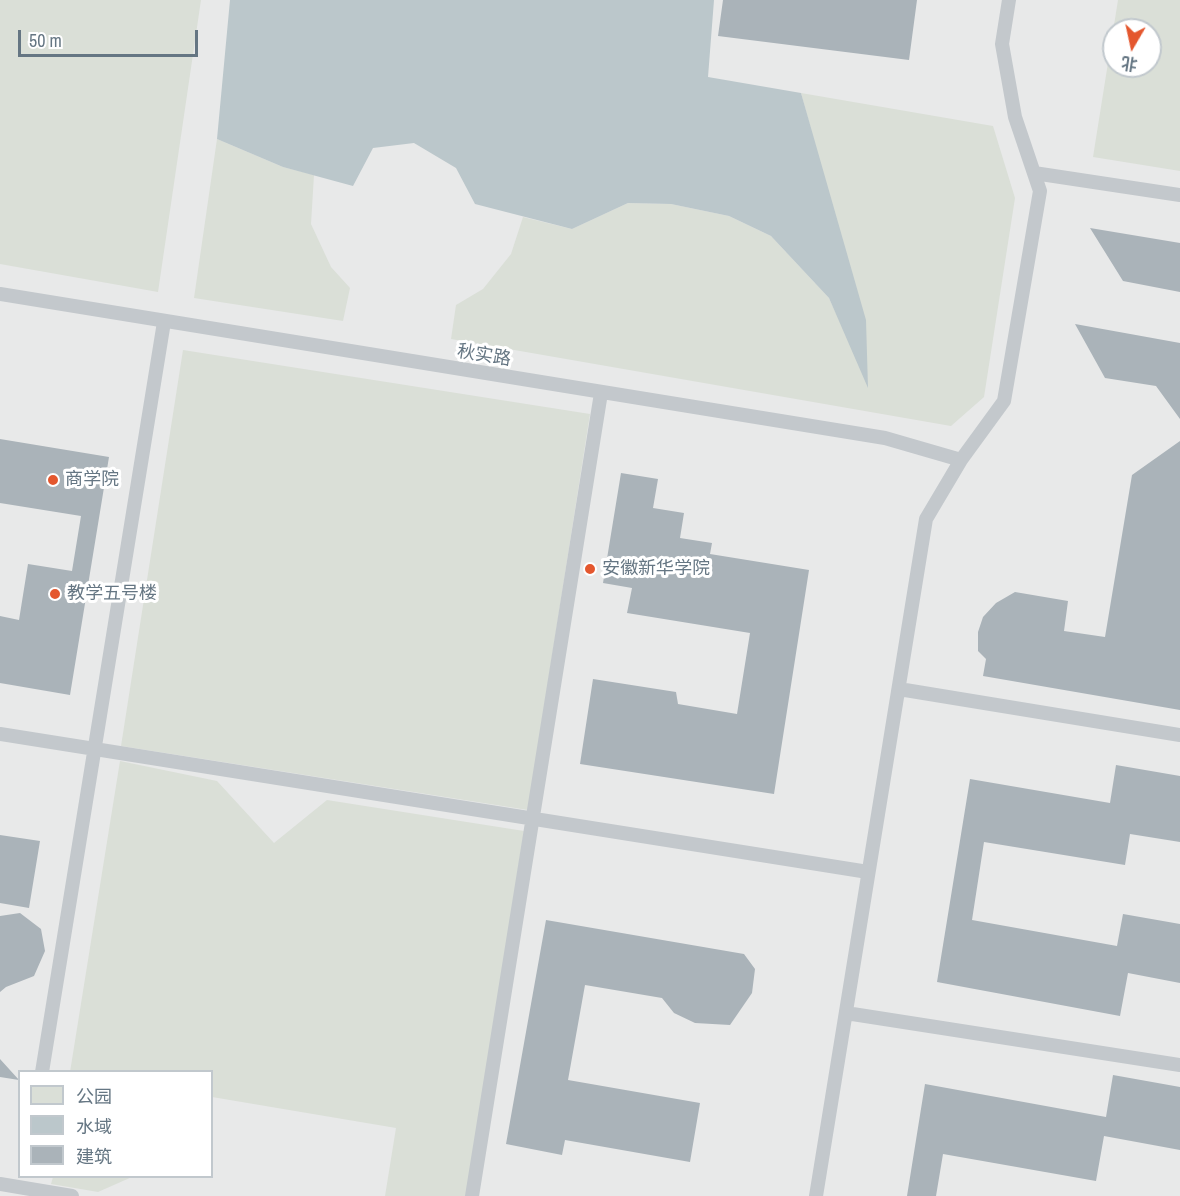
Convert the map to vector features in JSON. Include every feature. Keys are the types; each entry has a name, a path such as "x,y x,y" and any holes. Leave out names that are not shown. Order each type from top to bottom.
{"lane":[{"path":"816,1196 926,519 961,460 1004,401 1040,191 1015,117 1002,44 1009,0"},
{"path":"1034,173 1180,195"},
{"name":"秋实路","path":"0,294 885,438 961,460"},
{"path":"42,1070 164,322"},
{"path":"472,1196 601,393"},
{"path":"899,689 1180,735"},
{"path":"0,734 868,872"},
{"path":"846,1013 1180,1065"},
{"path":"0,1184 24,1182 72,1196"}],"shaded area":[{"name":"安徽新华学院","path":"0,0 1180,0 1180,1196 0,1196"}],"green space":[{"path":"0,0 201,0 158,292 0,264"},
{"path":"1118,0 1180,0 1180,171 1093,157 1106,78 1162,78 1162,18 1115,18"},
{"path":"801,93 993,126 1015,198 984,397 951,426 451,339 456,305 483,289 511,254 523,217 572,229 628,203 671,204 729,216 771,236 829,298 848,340 830,199"},
{"path":"217,139 283,167 314,175 311,224 331,267 350,288 343,321 194,298"},
{"path":"183,350 590,414 528,810 121,746"},
{"path":"120,761 217,781 274,843 327,800 524,831 467,1196 385,1196 396,1128 213,1097 213,1070 70,1070"},
{"path":"52,1178 130,1178 98,1192 51,1184"}],"water":[{"path":"230,0 714,0 708,77 801,93 866,320 868,388 829,298 771,236 729,216 671,204 628,203 572,229 475,204 456,168 414,143 373,148 353,186 283,167 217,139"}],"building":[{"path":"723,0 917,0 909,60 718,36"},
{"path":"1090,228 1180,243 1180,292 1123,281"},
{"path":"1075,324 1180,343 1180,419 1156,386 1105,378"},
{"path":"0,439 109,457 70,695 0,683 0,616 19,620 28,564 72,571 81,516 0,503"},
{"path":"1180,441 1180,710 983,676 986,659 978,651 978,632 983,617 996,603 1015,592 1068,601 1064,631 1105,637 1132,475"},
{"path":"621,473 658,479 653,508 684,513 680,538 712,543 710,554 809,570 774,794 580,764 593,679 676,692 678,704 737,714 750,633 627,613 632,588 603,583"},
{"path":"1116,765 1180,776 1180,842 1130,834 1125,865 984,842 972,920 1117,946 1123,914 1180,924 1180,983 1128,973 1120,1016 937,982 970,779 1110,803"},
{"path":"0,835 40,841 29,908 0,903"},
{"path":"20,913 41,929 45,951 34,976 6,987 0,992 0,916"},
{"path":"546,920 744,954 755,969 752,993 730,1025 695,1023 674,1013 662,998 585,985 568,1080 700,1103 690,1162 565,1140 562,1155 506,1144"},
{"path":"0,1059 18,1080 0,1077"},
{"path":"1113,1075 1180,1087 1180,1150 1104,1136 1096,1181 943,1154 936,1196 907,1196 925,1084 1106,1117"}],"place":[{"name":"商学院","path":"53,480"},
{"name":"安徽新华学院","path":"590,569"},
{"name":"教学五号楼","path":"55,594"}]}
